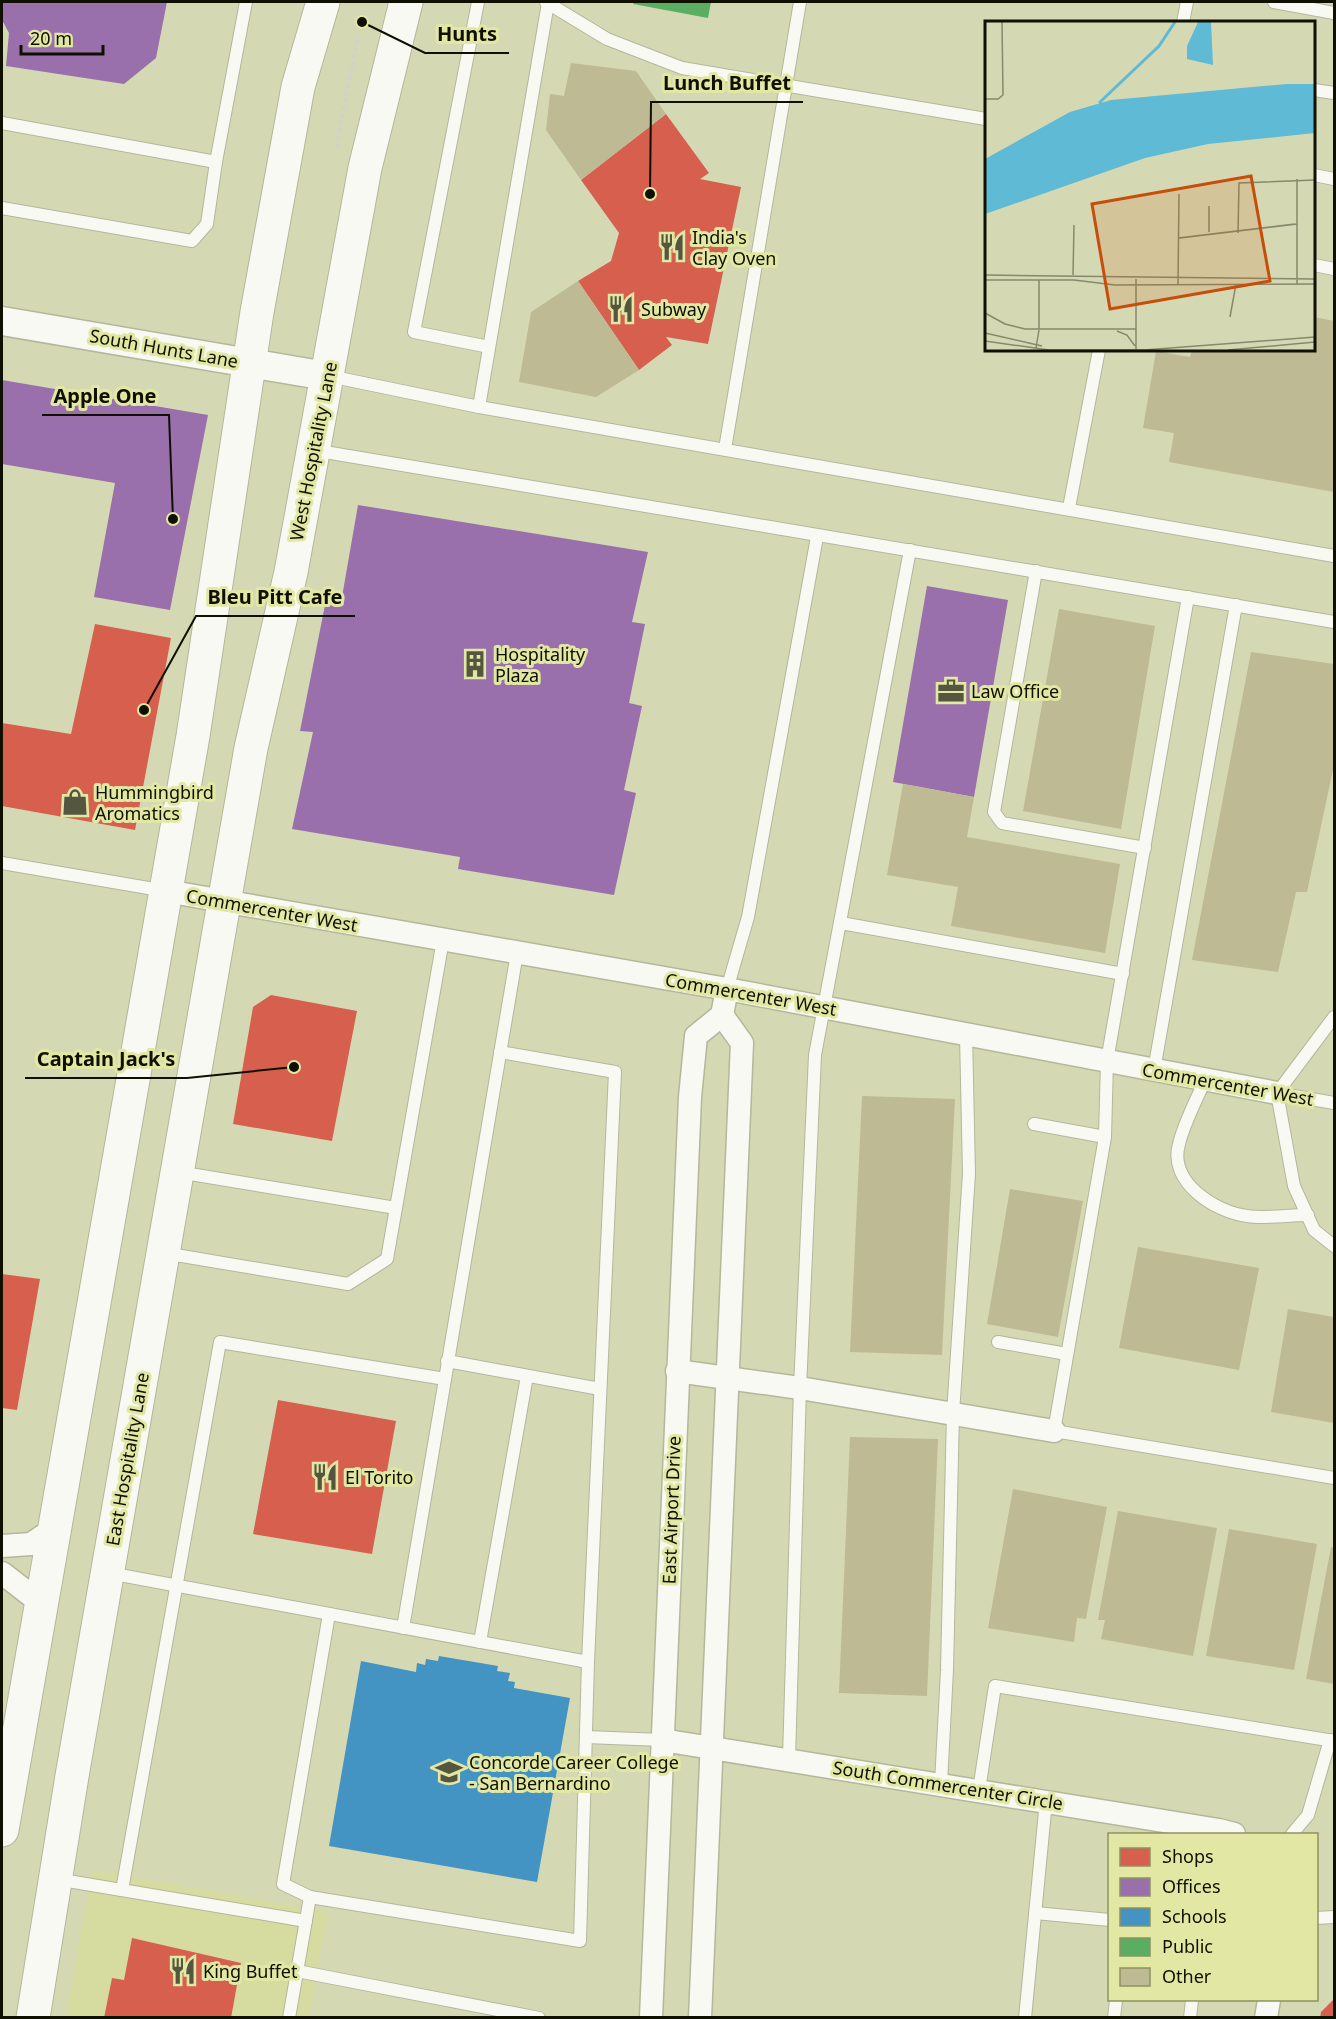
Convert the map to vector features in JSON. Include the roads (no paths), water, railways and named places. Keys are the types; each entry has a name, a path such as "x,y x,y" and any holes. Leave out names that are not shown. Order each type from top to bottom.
{"main road":[{"path":"2,1830 193,736 219,554 298,87 323,2"},
{"name":"West Hospitality Lane","path":"224,901 251,748 291,572 365,168 406,2"},
{"name":"East Hospitality Lane","path":"33,2018 224,901"}],"street":[{"name":"South Hunts Lane","path":"2,321 326,376"},
{"name":"Commercenter West","path":"166,891 727,988 1276,1094"},
{"path":"700,2018 741,1043 722,1015 727,988"},
{"name":"East Airport Drive","path":"651,2018 688,1131 696,1036 722,1015"},
{"path":"677,1371 800,1388 1054,1431"},
{"path":"2,1546 31,1544 55,1528"},
{"path":"2,1574 42,1604"},
{"name":"South Commercenter Circle","path":"662,1740 789,1758 1230,1833"},
{"path":"1266,2018 1269,2001"}],"lane":[{"path":"2,208 192,241 207,224 216,162 246,2"},
{"path":"478,2 414,332 489,347"},
{"path":"479,407 547,2 607,39 682,68 985,118"},
{"path":"725,449 800,2"},
{"path":"1183,21 1187,2"},
{"path":"1274,2 1335,13"},
{"path":"1315,90 1335,93"},
{"path":"2,123 216,162"},
{"path":"1315,175 1335,179"},
{"path":"1315,265 1335,269"},
{"path":"1069,508 1099,351"},
{"path":"326,376 479,407 1335,556"},
{"path":"312,450 817,537 910,550 1335,622"},
{"path":"727,988 748,917 817,537"},
{"path":"789,1758 800,1388 815,1055 910,550"},
{"path":"1036,571 994,812 1002,823 1145,848"},
{"path":"1188,597 1107,1061 1105,1137 1054,1431 1335,1478"},
{"path":"1154,1070 1236,605"},
{"path":"2,863 166,891"},
{"path":"841,923 1123,974"},
{"path":"163,1253 348,1284 387,1259 443,940"},
{"path":"403,1628 517,952"},
{"path":"1335,1017 1276,1094 1294,1186 1314,1230 1335,1246"},
{"path":"941,1783 947,1670 953,1413 969,1174 966,1034"},
{"path":"329,1614 283,1884 310,1897 580,1941 588,1662 615,1072 500,1052"},
{"path":"1205,1080 1178,1146 1179,1168 1191,1189 1221,1208 1246,1216 1308,1215"},
{"name":"Commercenter West","path":"1276,1094 1335,1103"},
{"path":"1034,1124 1105,1137"},
{"path":"177,1172 396,1208"},
{"path":"122,1890 220,1342 445,1379"},
{"path":"998,1342 1067,1354"},
{"path":"447,1361 600,1389"},
{"path":"480,1642 526,1376"},
{"path":"108,1573 588,1662"},
{"path":"979,1790 995,1686 1332,1741 1308,1815 1293,1833"},
{"path":"586,1737 662,1740"},
{"path":"1025,2018 1046,1801"},
{"path":"56,1879 306,1921"},
{"path":"289,2018 310,1897"},
{"path":"1035,1913 1108,1920"},
{"path":"1318,1918 1335,1917"},
{"path":"297,1971 539,2018"},
{"path":"1114,2018 1116,2001"},
{"path":"1190,2018 1192,2001"}],"place":[{"name":"Hunts","path":"362,22"},
{"name":"Lunch Buffet","path":"650,194"},
{"name":"India's Clay Oven","path":"672,247"},
{"name":"Subway","path":"621,309"},
{"name":"Apple One","path":"173,519"},
{"name":"Hospitality Plaza","path":"475,664"},
{"name":"Law Office","path":"951,691"},
{"name":"Bleu Pitt Cafe","path":"144,710"},
{"name":"Hummingbird Aromatics","path":"75,802"},
{"name":"Captain Jack's","path":"294,1067"},
{"name":"El Torito","path":"325,1477"},
{"name":"Concorde Career College - San Bernardino","path":"449,1772"},
{"name":"King Buffet","path":"183,1971"}]}
